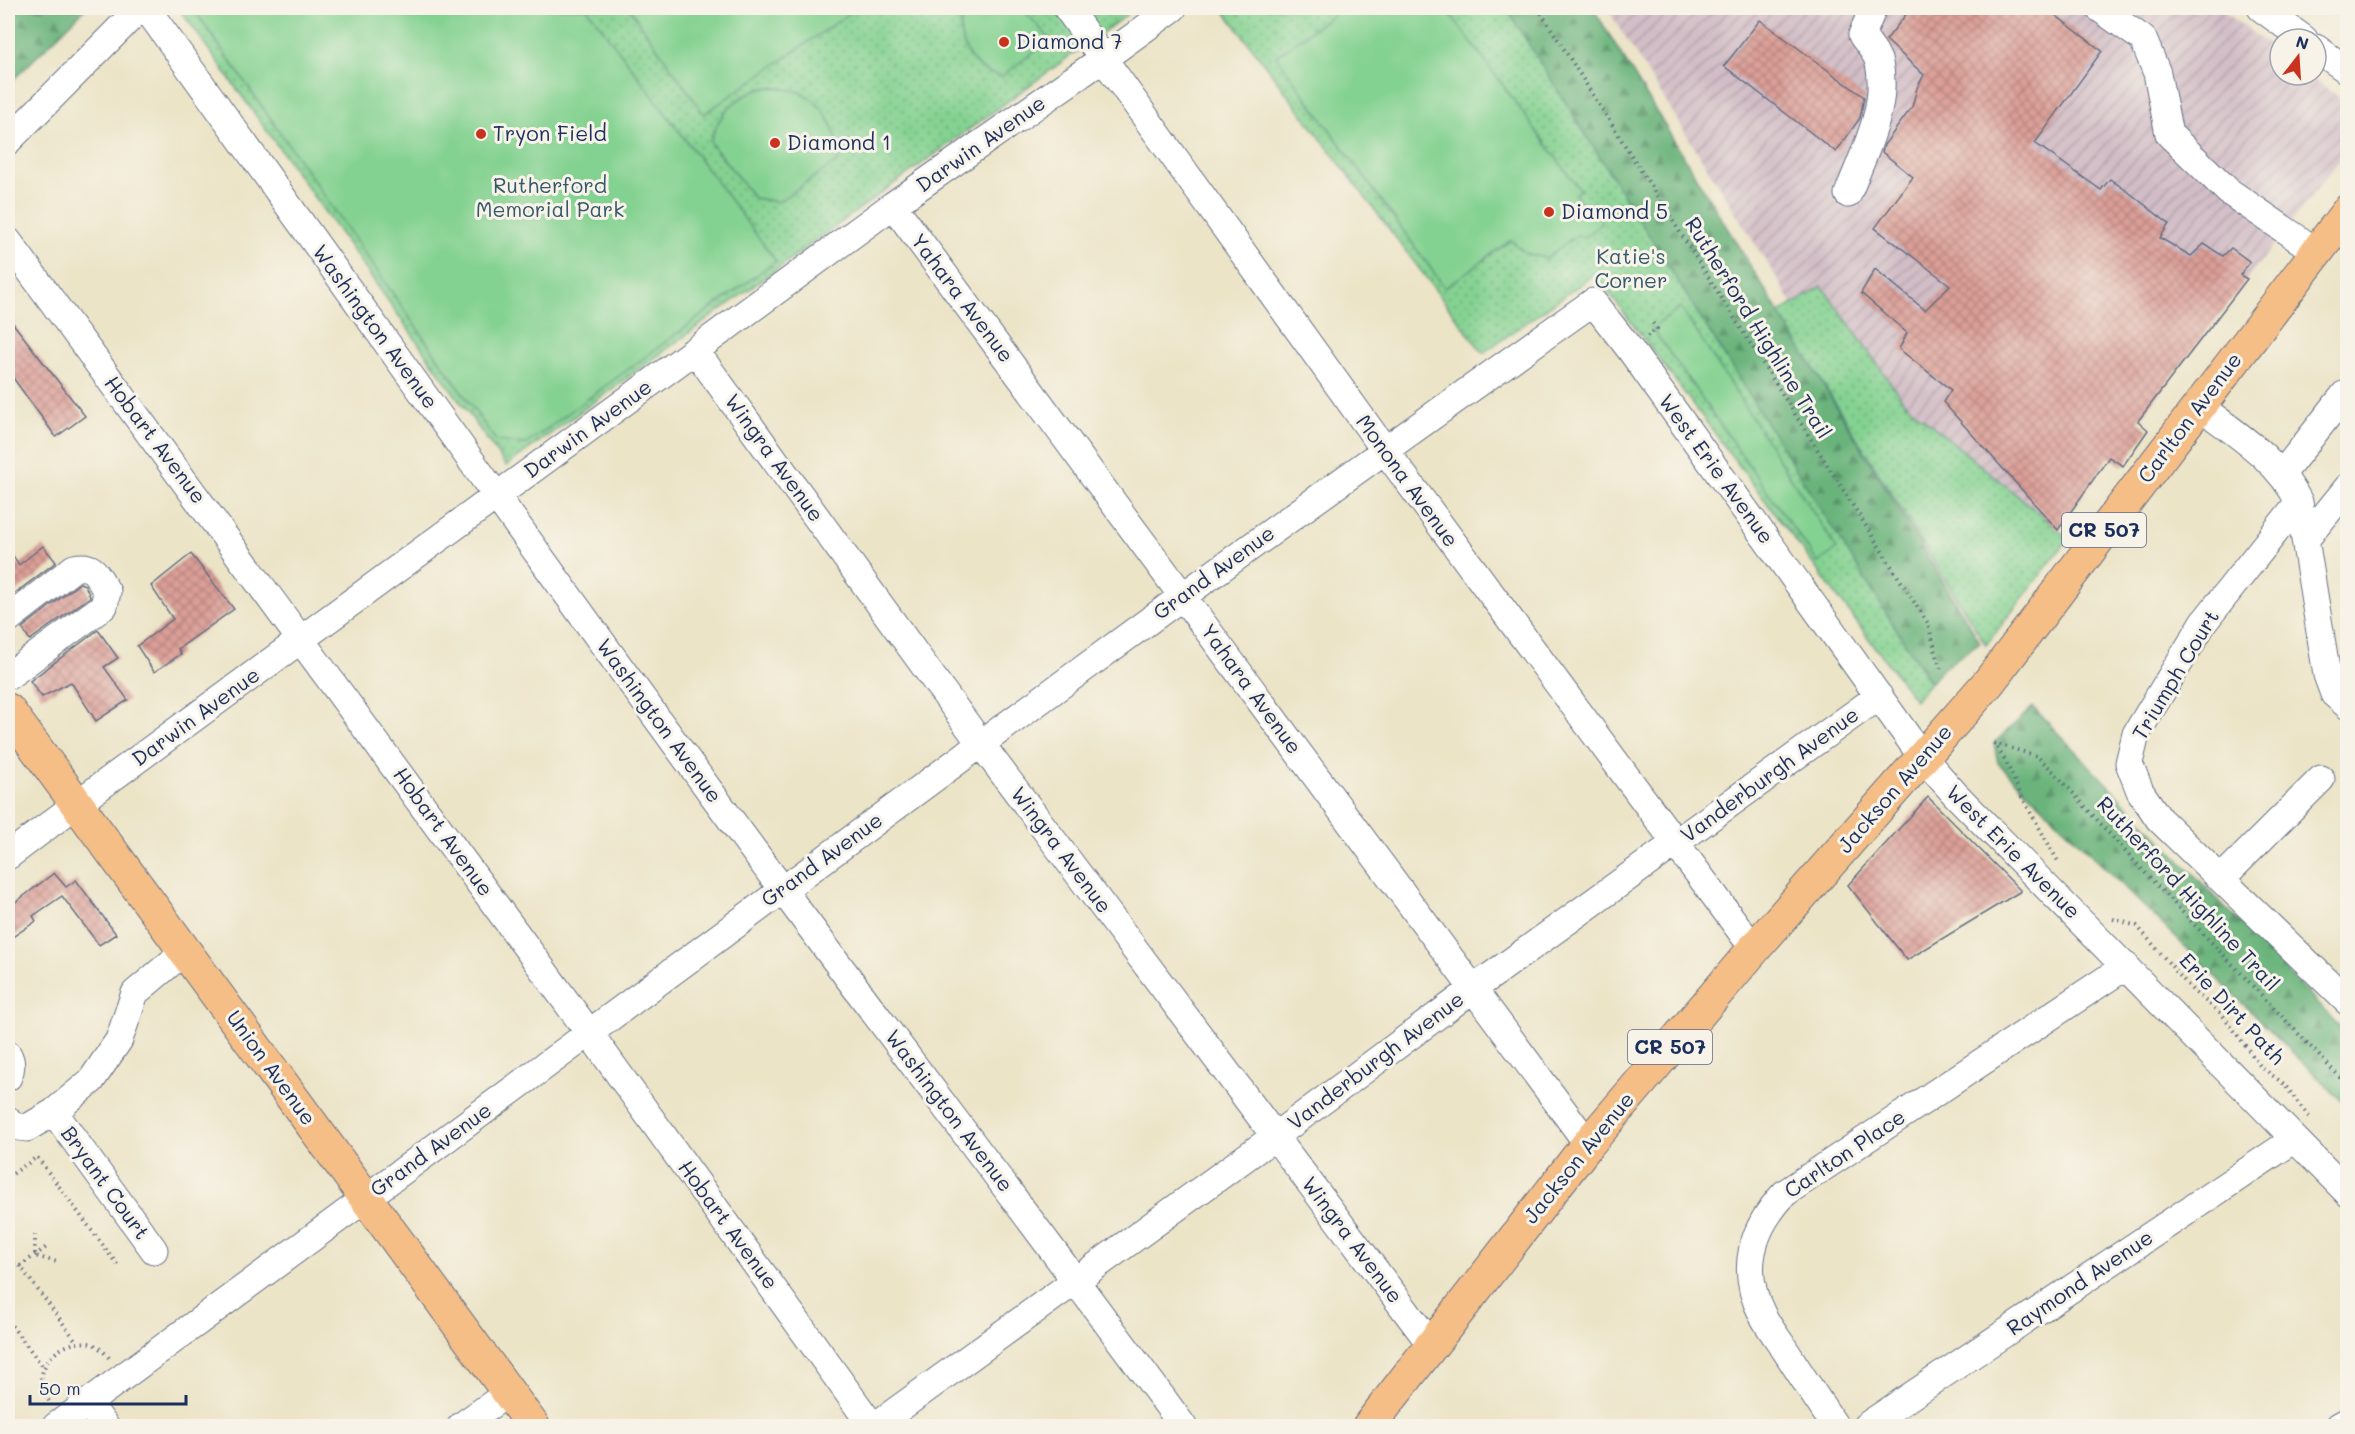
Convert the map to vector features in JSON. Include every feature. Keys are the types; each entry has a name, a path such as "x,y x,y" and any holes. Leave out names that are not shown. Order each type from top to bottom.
{"main road":[{"name":"Carlton Avenue","path":"1989,682 2348,211"},
{"name":"Jackson Avenue","path":"1369,1426 1588,1144 1754,949 1989,682"},
{"name":"Union Avenue","path":"8,710 533,1426"}],"street":[{"path":"8,141 140,8"},
{"name":"Washington Avenue","path":"146,8 495,496 782,889 1076,1279 1183,1426"},
{"name":"Monona Avenue","path":"1067,8 1384,449 1754,949"},
{"name":"Darwin Avenue","path":"8,856 893,205 1173,8"},
{"path":"1848,194 1870,135 1881,96 1879,61 1862,35 1873,8"},
{"path":"2099,8 2143,39 2157,73 2169,134 2228,191 2317,252"},
{"path":"2261,8 2287,27"},
{"path":"2328,57 2348,71"},
{"name":"Yahara Avenue","path":"893,205 1588,1144"},
{"name":"Hobart Avenue","path":"8,241 302,639 873,1426"},
{"name":"Grand Avenue","path":"53,1414 88,1403 590,1034 782,889 1384,449 1593,302"},
{"name":"West Erie Avenue","path":"1593,302 1629,348 1923,758 1956,795 2126,966 2303,1129 2348,1193"},
{"name":"Wingra Avenue","path":"695,350 981,744 1432,1346"},
{"path":"2282,474 2344,395 2348,398"},
{"path":"2199,406 2264,456 2282,474 2299,502 2326,675 2334,694 2348,706"},
{"path":"2305,540 2348,487"},
{"name":"Triumph Court","path":"2299,502 2204,622 2136,734 2129,763 2140,791 2159,819 2348,1002"},
{"path":"8,619 74,568 85,565 90,567 107,592 104,606 8,676"},
{"name":"Vanderburgh Avenue","path":"873,1426 1274,1137 1473,988 1879,696"},
{"path":"2221,879 2321,779"},
{"name":"Bryant Court","path":"154,1250 54,1112 91,1081 119,1040 135,993 185,951"},
{"name":"Carlton Place","path":"1835,1426 1762,1315 1753,1293 1750,1273 1752,1249 1758,1228 1770,1209 1785,1193 2126,966"},
{"path":"8,1055 10,1059 8,1077"},
{"path":"8,1120 12,1126 27,1128 54,1112"},
{"name":"Raymond Avenue","path":"1866,1426 2303,1129"},
{"path":"461,1426 508,1393"},
{"path":"88,1403 105,1426"},
{"path":"2339,1426 2348,1421"}],"path":[{"name":"Rutherford Highline Trail","path":"1538,8 1928,624 1941,670"},
{"name":"Rutherford Highline Trail","path":"2062,867 2055,859 2005,760 1994,743 2037,756 2054,772 2134,861 2348,1086"},
{"name":"Erie Dirt Path","path":"2104,917 2137,926 2193,991 2222,1014 2261,1067 2284,1084 2303,1129"},
{"path":"8,1178 37,1157 119,1267"},
{"path":"35,1234 35,1256"},
{"path":"20,1266 48,1246"},
{"path":"35,1256 57,1262"},
{"path":"8,1262 20,1266 78,1343"},
{"path":"8,1322 44,1368"},
{"path":"53,1414 42,1389 42,1374 47,1360 73,1342 90,1343 102,1350 110,1359"}],"shaded area":[{"path":"1607,8 2219,8 2268,44 2268,87 2325,87 2347,104 2347,150 2109,457 2058,530 1905,403 1823,286 1794,306"}],"green space":[{"path":"8,8 86,8 8,85"},
{"name":"Tryon Field","path":"179,8 1136,8 506,466"},
{"name":"Tryon Field","path":"193,8 587,8 776,261 526,444 496,441"},
{"path":"629,8 857,8 704,114"},
{"name":"Diamond 7","path":"970,8 1022,8 1050,39 1001,77 987,72 973,60 963,42 961,24"},
{"name":"Katie's Corner","path":"1222,8 1506,8 1930,683 1915,700 1595,274 1483,353"},
{"path":"1343,8 1446,8 1580,190 1575,194 1580,202 1595,207 1601,222 1592,232 1584,237 1577,235 1546,258 1525,253 1511,240 1445,288 1276,56"},
{"path":"1506,8 1593,8 1980,642 1941,670 1930,683"},
{"name":"Diamond 1","path":"769,87 802,93 818,105 834,131 839,160 778,202 754,198 710,142 724,113 731,106 748,94"},
{"path":"1822,286 1905,403 2069,538 1986,645 1779,313"},
{"path":"1681,308 1837,549 1818,563 1652,328"},
{"path":"2033,707 2347,1034 2347,1106 1998,763 1994,743"}],"building":[{"path":"1911,8 2046,8 2102,51 2035,143 2101,190 2110,179 2131,194 2169,224 2160,238 2191,256 2204,244 2223,256 2231,248 2250,262 2240,275 2247,279 2138,421 2148,430 2123,466 2109,457 2058,530 1943,402 1951,390 1899,349 1907,333 1861,293 1875,269 1925,310 1950,285 1875,228 1913,177 1882,152 1884,145 1912,107 1917,88 1924,75 1886,40"},
{"path":"1760,20 1864,97 1860,118 1836,152 1724,66"},
{"path":"8,317 85,416 56,437 8,371"},
{"path":"43,546 56,562 10,597 8,593 8,548 19,565"},
{"path":"191,554 234,609 178,649 181,654 154,672 137,646 173,619 151,586"},
{"path":"80,583 85,585 90,597 30,640 22,628"},
{"path":"98,630 118,658 104,667 128,700 96,721 71,682 42,697 30,681"},
{"path":"1928,797 2021,891 1907,960 1848,885"},
{"path":"54,873 66,887 76,880 116,934 99,945 62,896 33,916 36,921 8,940 8,908"}],"place":[{"name":"Diamond 7","path":"1004,42"},
{"name":"Tryon Field","path":"481,134"},
{"name":"Diamond 1","path":"775,143"},
{"name":"Diamond 5","path":"1549,212"}],"park label":[{"name":"Rutherford Memorial Park","path":"550,198"}]}
